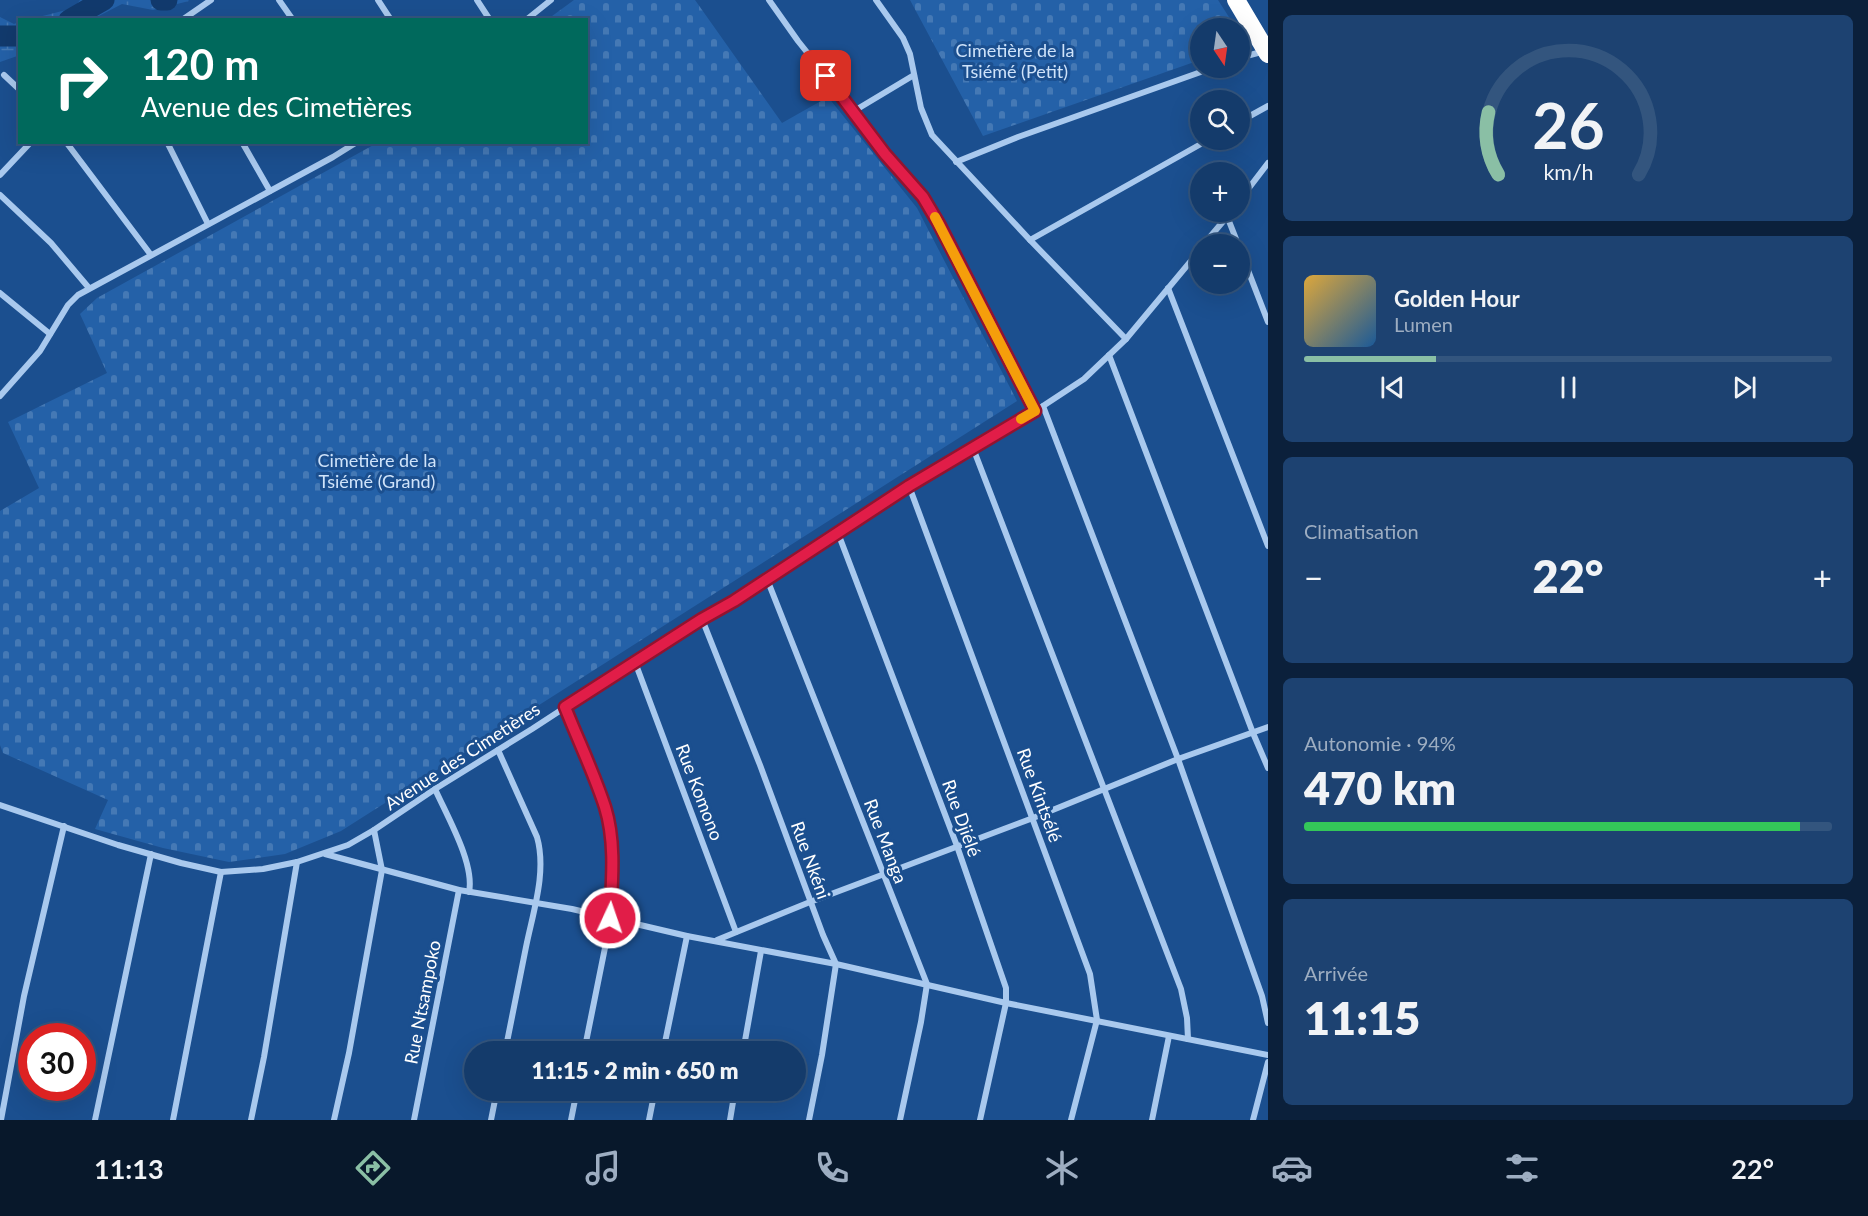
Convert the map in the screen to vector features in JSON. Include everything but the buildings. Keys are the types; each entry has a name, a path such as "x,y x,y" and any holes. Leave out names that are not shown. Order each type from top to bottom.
{"highway":[{"path":"1236,0 1267,51"}],"street":[{"path":"185,18 211,0"},
{"path":"279,0 290,18"},
{"path":"378,0 390,18"},
{"path":"477,0 489,18"},
{"path":"528,18 551,0"},
{"path":"769,0 885,154 923,197 1035,411"},
{"path":"876,0 903,38 910,54 926,124 932,135 1126,339"},
{"path":"1250,55 1267,51"},
{"path":"4,75 18,88"},
{"path":"854,111 914,75"},
{"path":"956,162 1018,137 1190,76"},
{"path":"1250,116 1268,106"},
{"path":"0,175 29,144"},
{"path":"68,144 151,255"},
{"path":"168,144 208,224"},
{"path":"243,144 270,191"},
{"path":"0,396 40,351 68,305 89,288 333,158 354,144"},
{"path":"1030,240 1190,150"},
{"path":"1250,187 1268,163"},
{"path":"0,195 51,243 89,288"},
{"path":"1212,234 1222,222"},
{"name":"Avenue des Cimetières","path":"0,805 151,854 221,872 263,869 297,862 348,845 909,486 1084,379 1126,339 1190,262"},
{"path":"1250,275 1268,322"},
{"path":"1168,288 1268,546"},
{"path":"0,293 50,334"},
{"path":"1109,355 1268,768"},
{"path":"1043,406 1178,759 1262,996 1268,1023"},
{"path":"973,448 1180,989 1187,1018 1188,1039"},
{"name":"Rue Kintsélé","path":"909,486 1090,974 1097,1020 1071,1120"},
{"name":"Rue Djiélé","path":"838,533 957,846 1006,988 1006,1003 980,1120"},
{"name":"Rue Manga","path":"767,579 927,984"},
{"name":"Rue Nkéni","path":"702,619 836,964"},
{"name":"Rue Komono","path":"635,662 736,932"},
{"path":"565,707 605,808 611,839 613,876 610,918 586,1041"},
{"path":"717,940 1178,759 1268,727"},
{"path":"498,750 537,837 541,851 535,902 507,1041"},
{"path":"435,789 467,861 471,881 469,892"},
{"path":"1,1120 24,996 64,826"},
{"path":"334,1120 349,1053 382,870 374,830"},
{"path":"95,1120 151,854"},
{"path":"324,854 459,890 535,902 687,936 836,964 1006,1003 1268,1055"},
{"path":"251,1120 297,862"},
{"path":"173,1120 221,872"},
{"name":"Rue Ntsampoko","path":"414,1120 459,890"},
{"path":"665,1041 687,936"},
{"path":"744,1041 761,951"},
{"path":"808,1120 822,1055 836,964"},
{"path":"900,1120 927,984"},
{"path":"1152,1120 1170,1036"},
{"path":"1253,1120 1268,1062"},
{"path":"491,1120 495,1101"},
{"path":"571,1120 575,1101"},
{"path":"649,1120 653,1101"},
{"path":"730,1120 733,1101"}],"green space":[{"path":"80,0 189,1 153,10 122,4 95,18 35,18 74,8"},
{"name":"Cimetière de la Tsiémé (Grand)","path":"574,0 695,0 782,123 828,97 917,208 1017,401 341,831 285,854 229,862 163,848 95,829 108,800 3,753 0,745 0,511 39,488 8,422 107,373 80,314 97,298 375,144 588,144 588,18 549,18"},
{"name":"Cimetière de la Tsiémé (Petit)","path":"910,0 1218,0 1230,18 1190,18 1190,64 983,136"},
{"path":"0,17 14,24 18,22 18,56 0,62"}],"waterway":[{"path":"72,18 104,0"},
{"path":"161,0 167,0"},
{"path":"0,36 18,36"}],"slow traffic":[{"path":"935,217 1035,411 1021,419"}],"route":[{"path":"610,918 613,876 611,839 605,808 565,707 670,639 734,601 909,486 1035,411 955,254 923,197 885,154 826,76"}]}
